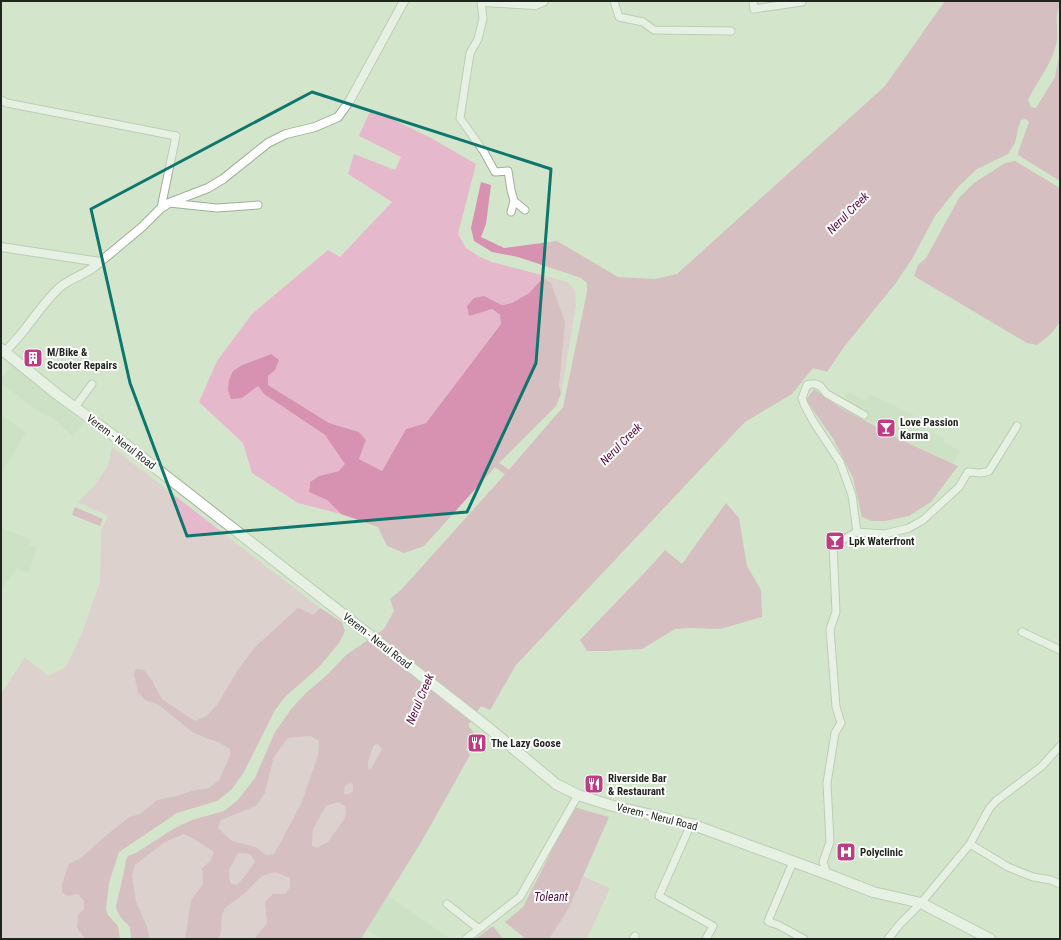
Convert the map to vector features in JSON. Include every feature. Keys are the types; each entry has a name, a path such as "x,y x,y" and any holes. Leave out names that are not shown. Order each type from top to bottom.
{"main road":[{"path":"482,1 536,4 543,1"},
{"name":"Verem - Nerul Road","path":"2,353 125,444 490,729 556,784 578,794 613,806 691,824 873,892 921,903 990,939"}],"street":[{"path":"2,353 25,329 50,297 60,287 97,266 142,227 161,208 169,203 208,188 223,179 276,139 286,134 315,127 338,117 349,102 404,1"},
{"path":"482,1 483,19 478,39 470,53 460,118 484,152 495,172 508,171 514,201 511,212"},
{"path":"614,1 619,17 644,22 654,30 731,31"},
{"path":"753,1 754,9 802,1"},
{"path":"1,100 7,103 176,136 161,208"},
{"path":"514,201 525,210"},
{"path":"169,203 217,208 258,204"},
{"path":"1,247 100,262"},
{"path":"75,407 92,384"},
{"path":"857,532 852,495 840,462 813,421 804,404 802,395 807,385 816,384 828,394 864,414"},
{"path":"827,874 823,862 830,842 827,783 835,733 841,723 836,707 830,629 836,612 833,545 857,532 885,534 909,528 923,520 959,487 968,472 982,474 989,471 1017,426"},
{"path":"1022,632 1060,650"},
{"path":"888,939 900,924 921,903 970,844 989,809 996,801 1042,766 1060,746"},
{"path":"466,939 520,897 578,794"},
{"path":"691,824 659,896 713,926 706,939"},
{"path":"970,844 1008,867 1033,877 1051,880 1060,884"},
{"path":"792,862 768,921 804,939"},
{"path":"447,904 479,929"}],"highlighted area":[{"path":"312,92 551,169 536,363 467,512 187,536 130,383 91,209"}],"shaded area":[{"path":"371,109 431,138 476,164 458,234 466,248 480,257 492,262 568,282 575,291 576,306 561,394 543,278 529,293 512,303 502,305 484,296 491,309 500,315 501,324 426,423 406,429 382,471 359,459 366,440 359,432 329,423 268,385 268,376 275,370 271,354 242,365 233,371 242,398 258,386 264,394 325,435 346,464 339,471 319,476 310,482 309,492 327,500 341,514 298,503 252,473 243,443 199,402 217,361 252,314 328,250 340,257 392,202 348,174 354,154 395,170 401,157 359,136"},
{"path":"12,364 83,423 73,436 52,418 38,411 1,383 1,379"},
{"path":"847,392 866,401 870,394 914,415 912,421 945,439 944,442 960,451 953,464 901,440 839,407"},
{"path":"1,414 26,433 1,474"},
{"path":"112,447 320,608 313,615 237,671 217,705 206,716 195,721 162,699 151,679 144,670 134,676 138,691 145,700 159,705 192,732 220,743 230,749 230,756 219,780 209,788 157,800 140,814 129,817 81,858 69,864 67,896 78,894 84,901 84,909 78,915 77,928 85,939 1,939 1,694 25,657 48,676 66,667 82,633 100,582 101,531 108,516 78,502 94,486 108,466"},
{"path":"1,528 31,539 29,545 37,547 29,573 17,569 1,589"},
{"path":"311,736 319,741 318,755 301,804 274,854 266,855 256,847 232,841 218,828 221,820 256,806 265,793 274,757 288,738"},
{"path":"378,744 382,749 371,769 367,768 375,745"},
{"path":"350,783 354,785 353,791 349,794 344,794 345,786"},
{"path":"338,802 345,806 346,813 344,819 328,842 317,848 312,846 313,829 326,806"},
{"path":"184,834 214,852 210,861 202,868 203,884 191,900 185,939 150,939 147,927 136,901 132,877 135,865 165,842"},
{"path":"238,853 250,854 255,861 237,885 230,883 229,870"},
{"path":"275,871 290,878 290,887 285,894 273,894 267,923 254,939 219,939 222,915 225,908 244,894 262,876"},
{"path":"583,876 610,888 587,939 549,939 569,908"},
{"path":"388,896 451,939 381,939 367,930"}],"water":[{"name":"Nerul Creek","path":"945,1 1060,1 1057,14 1057,41 1055,49 1028,100 1031,107 1036,108 1055,77 1060,53 1060,181 1018,155 1029,122 1026,119 1021,120 1015,143 1008,154 977,169 958,187 935,216 912,259 895,284 844,347 827,372 813,368 792,394 745,422 516,665 490,710 481,706 468,725 476,736 466,749 470,755 423,839 361,939 254,939 267,923 265,902 273,894 285,894 290,887 290,878 275,872 262,876 244,894 225,908 222,915 219,939 185,939 191,900 203,884 202,868 210,861 214,852 184,834 165,842 135,865 132,876 136,901 147,927 150,939 131,939 130,927 119,915 116,906 128,856 136,853 173,829 192,820 224,811 238,800 255,778 275,732 292,708 346,655 384,629 394,611 390,599 401,590 563,407 587,292 587,283 581,278 518,257 492,252 474,241 471,228 481,182 491,185 486,224 481,237 504,248 557,241 618,277 655,279 677,274 885,86","holes":["311,736 319,741 318,755 301,804 274,854 266,855 256,847 232,841 218,828 221,820 256,806 265,793 274,757 288,738","378,744 382,749 371,769 368,768 368,762 374,745","350,783 353,785 353,791 349,794 344,794 345,786","338,802 345,806 346,813 344,819 328,842 317,848 312,846 313,829 326,806","238,853 250,854 255,861 248,872 237,885 230,883 229,870"]},
{"path":"1015,161 1060,188 1060,322 1051,334 1037,345 1027,343 914,276 918,265 926,258 959,198 974,183 1005,163"},
{"path":"543,278 551,283 565,322 559,385 561,394 556,406 497,465 424,546 404,553 387,546 378,527 341,514 327,500 309,492 310,482 319,476 339,471 345,464 325,435 264,394 258,386 242,398 231,399 228,390 229,380 233,371 242,365 271,354 279,360 275,370 268,376 268,385 329,423 359,432 366,440 359,459 382,471 406,429 426,423 501,324 500,315 492,309 469,316 467,306 474,298 484,296 502,305 512,303 529,293"},
{"path":"814,389 839,407 901,440 958,466 931,502 909,516 885,521 872,521 862,517 853,478 834,440 806,400"},
{"path":"726,503 739,518 747,566 761,590 762,617 720,629 675,629 642,649 587,651 580,640 665,550 682,564"},
{"path":"75,507 103,519 100,526 72,515"},
{"path":"298,608 313,615 320,608 342,622 345,631 339,643 320,666 285,697 275,710 244,772 232,789 217,801 177,813 119,852 109,883 106,909 108,915 118,926 120,939 85,939 77,928 78,915 84,909 84,901 78,894 67,896 62,892 62,884 69,864 81,858 129,817 140,814 157,800 209,788 219,780 230,756 230,749 220,743 192,732 159,705 145,700 138,692 134,675 136,669 144,670 151,679 162,699 195,721 206,716 217,705 237,671 255,647"},
{"name":"Toleant","path":"574,807 609,817 569,908 549,939 526,939 505,922 523,907"},
{"path":"493,926 503,939 475,939"}],"waterway":[{"path":"497,465 507,472"}],"place":[{"name":"M/Bike & Scooter Repairs","path":"33,358"},
{"name":"Love Passion Karma","path":"886,428"},
{"name":"Lpk Waterfront","path":"835,541"},
{"name":"The Lazy Goose","path":"477,743"},
{"name":"Riverside Bar & Restaurant","path":"594,784"},
{"name":"Polyclinic","path":"846,852"}]}
